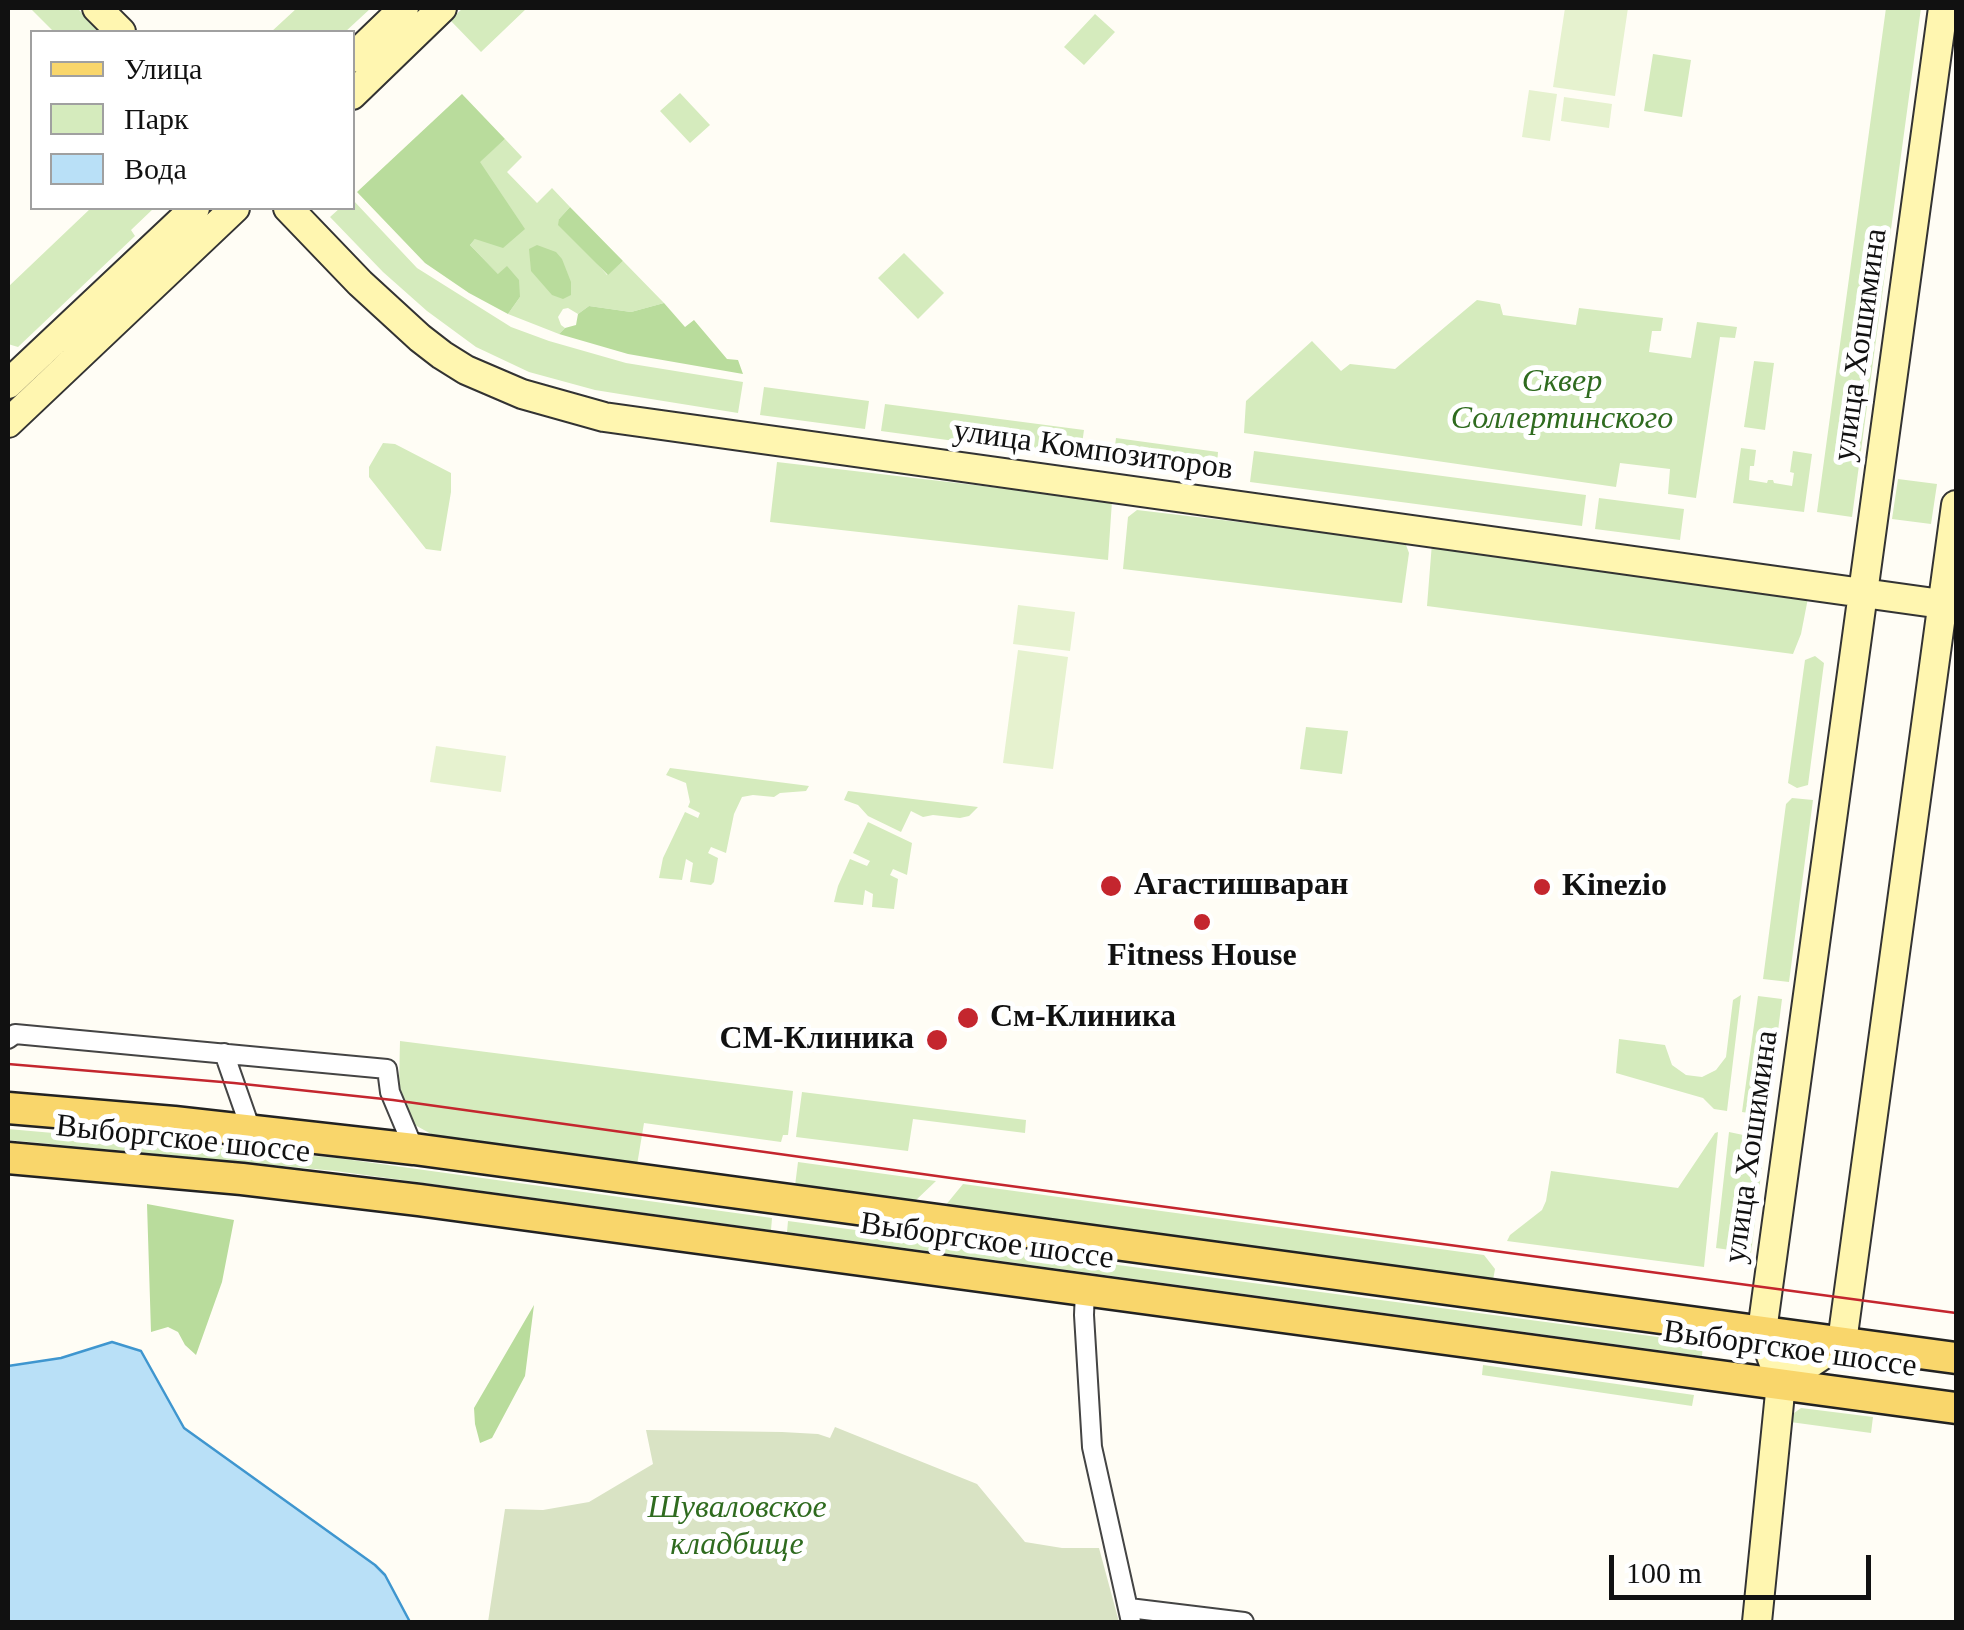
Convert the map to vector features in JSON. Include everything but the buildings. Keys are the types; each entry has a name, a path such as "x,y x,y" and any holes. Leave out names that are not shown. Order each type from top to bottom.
{"main road":[{"name":"Выборгское шоссе","path":"8,1108 414,1149 1956,1358"},
{"name":"Выборгское шоссе","path":"8,1158 348,1192 1956,1408"}],"street":[{"path":"97,8 119,30"},
{"path":"113,8 134,30"},
{"path":"355,55 404,8"},
{"path":"355,92 442,8"},
{"name":"улица Хошимина","path":"1781,1383 1762,1332 1943,8"},
{"path":"8,384 193,210"},
{"path":"8,423 232,210"},
{"name":"улица Композиторов","path":"290,210 360,284 442,355 522,394 604,417 1864,585"},
{"name":"улица Композиторов","path":"306,210 369,274 472,360 526,383 606,407 1950,597"},
{"path":"1757,1622 1781,1383 1842,1342 1950,597 1956,504"},
{"path":"8,1039 15,1034 388,1070 390,1092 414,1149"},
{"path":"224,1053 252,1130"},
{"path":"1085,1290 1092,1447 1130,1615 1244,1622"}],"green space":[{"path":"30,8 77,8 99,30 52,30"},
{"path":"297,8 371,8 347,30 273,30"},
{"path":"463,8 527,8 481,52 450,20"},
{"path":"1565,8 1628,8 1615,96 1553,87"},
{"path":"1886,8 1921,8 1852,517 1817,512"},
{"path":"1095,14 1115,32 1084,65 1064,47"},
{"path":"1653,54 1691,60 1682,117 1644,111"},
{"path":"1529,90 1557,94 1550,141 1522,137"},
{"path":"680,93 710,125 690,143 660,111"},
{"path":"462,94 505,139 480,162 525,229 503,248 475,239 470,245 498,274 507,266 519,280 520,297 508,314 425,263 357,192"},
{"path":"1564,97 1612,104 1609,128 1561,121"},
{"path":"505,139 522,157 507,172 537,203 552,188 570,207 559,219 607,275 623,261 664,303 631,312 589,306 578,314 563,309 558,317 565,328 559,334 508,314 520,297 470,245 475,239 480,161"},
{"path":"355,202 417,268 511,327 626,363 743,382 738,413 595,390 529,372 476,347 383,272 330,217 338,210 355,210"},
{"path":"570,207 623,261 608,275 558,225"},
{"path":"89,210 152,210 131,230 135,236 18,347 8,344 8,287"},
{"path":"537,245 556,252 562,259 571,282 571,295 563,299 552,295 531,271 529,249"},
{"path":"904,253 944,293 918,319 878,278"},
{"name":"Сквер Соллертинского","path":"1477,300 1500,304 1503,315 1576,325 1579,308 1663,318 1661,331 1652,331 1649,352 1691,358 1697,322 1737,327 1735,338 1720,337 1696,498 1668,494 1670,469 1620,463 1616,487 1244,433 1246,401 1312,341 1341,371 1350,364 1395,369"},
{"path":"664,303 685,327 694,320 727,359 738,360 743,374 628,354 559,334 576,325 578,314 589,306 631,312"},
{"path":"1754,361 1774,363 1765,430 1744,427"},
{"path":"764,387 869,401 865,429 760,415"},
{"path":"885,404 1084,430 1080,458 881,431"},
{"path":"1116,438 1218,452 1216,477 1113,462"},
{"path":"383,443 395,444 451,473 441,551 426,549 369,477 369,467"},
{"path":"1741,448 1756,450 1749,480 1773,480 1792,486 1793,451 1812,454 1804,512 1733,503"},
{"path":"1254,451 1586,495 1582,526 1250,482"},
{"path":"777,462 1112,501 1108,560 770,522"},
{"path":"1898,479 1937,484 1931,524 1892,519"},
{"path":"1599,498 1684,509 1680,540 1595,529"},
{"path":"1137,510 1400,541 1409,553 1402,603 1123,569 1128,517"},
{"path":"1432,543 1808,598 1801,634 1793,654 1427,606"},
{"path":"1018,605 1075,612 1070,651 1013,644"},
{"path":"1018,650 1068,657 1053,769 1003,763"},
{"path":"1815,656 1824,663 1808,785 1797,788 1788,783 1805,660"},
{"path":"1306,727 1348,731 1342,774 1300,769"},
{"path":"436,746 506,756 501,792 430,782"},
{"path":"670,768 809,786 806,791 774,797 742,797 734,814 726,853 711,847 708,853 718,858 711,885 690,882 693,863 686,859 682,880 659,878 663,858 685,812 698,818 700,813 688,807 686,783 666,775"},
{"path":"848,791 978,807 960,818 923,817 911,811 901,832 844,800"},
{"path":"1792,798 1813,800 1789,982 1763,979 1786,804"},
{"path":"868,822 912,843 907,875 893,869 890,875 898,879 894,909 872,907 873,894 865,890 863,905 834,902 850,859 867,866 870,861 853,853"},
{"path":"1741,995 1727,1111 1714,1109 1703,1098 1616,1073 1619,1039 1665,1045 1672,1065 1686,1075 1702,1077 1716,1070 1726,1057 1733,1000"},
{"path":"1758,996 1782,999 1769,1102 1764,1111 1756,1114 1742,1112"},
{"path":"400,1041 793,1091 788,1135 783,1135 781,1142 644,1123 637,1165 442,1140 415,1125 407,1114 399,1085"},
{"path":"802,1092 1026,1120 1025,1133 913,1119 908,1151 796,1137"},
{"path":"8,1129 337,1158 772,1218 771,1230 335,1171 8,1140"},
{"path":"1718,1132 1704,1267 1507,1241 1542,1210 1551,1171 1678,1188"},
{"path":"1729,1132 1758,1141 1764,1151 1751,1253 1716,1248"},
{"path":"798,1162 936,1181 915,1201 795,1186"},
{"path":"963,1184 1484,1255 1495,1269 1493,1280 945,1206"},
{"path":"147,1204 234,1220 222,1282 196,1355 178,1332 168,1327 151,1332"},
{"path":"788,1221 1703,1343 1702,1356 787,1232"},
{"path":"534,1305 525,1376 492,1438 480,1443 474,1408"},
{"path":"1483,1365 1694,1395 1692,1406 1482,1375"},
{"path":"1801,1408 1873,1417 1871,1433 1783,1421"},
{"name":"Шуваловское кладбище","path":"835,1427 977,1484 1025,1542 1099,1548 1119,1622 488,1622 505,1509 543,1510 589,1502 653,1464 646,1430 782,1432 830,1438"}],"water":[{"path":"112,1342 141,1351 184,1428 375,1565 385,1575 410,1622 8,1622 8,1366 61,1358"}],"tram line":[{"path":"8,1064 393,1100 1956,1313"}],"place":[{"name":"Агастишваран","path":"1111,886"},
{"name":"Kinezio","path":"1542,887"},
{"name":"Fitness House","path":"1202,922"},
{"name":"См-Клиника","path":"968,1018"},
{"name":"СМ-Клиника","path":"937,1040"}]}
